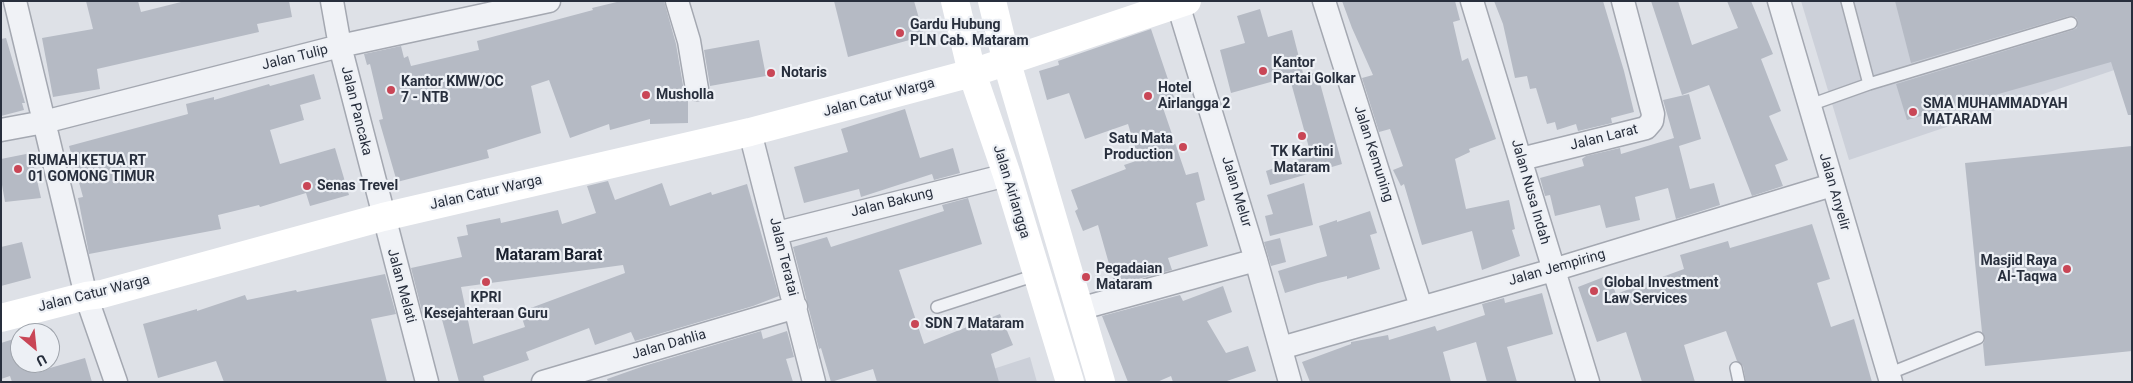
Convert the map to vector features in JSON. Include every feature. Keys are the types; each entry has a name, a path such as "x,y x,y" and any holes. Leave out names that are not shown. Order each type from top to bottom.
{"main road":[{"name":"Jalan Airlangga","path":"955,1 972,73 1007,175 1070,382"},
{"path":"992,1 1007,63 1101,382"},
{"name":"Jalan Catur Warga","path":"1,318 86,296 102,294 382,217 750,132 972,73 1007,63 1181,2"}],"street":[{"path":"15,1 86,296 116,382"},
{"name":"Jalan Pancaka","path":"332,1 340,46 376,190"},
{"name":"Jalan Tulip","path":"1,130 44,122 340,46 548,1"},
{"path":"677,1 689,41 697,89"},
{"name":"Jalan Kemuning","path":"1324,1 1421,307"},
{"name":"Jalan Nusa Indah","path":"1472,1 1588,382"},
{"name":"Jalan Larat","path":"1521,159 1646,128 1652,122 1653,114 1623,1"},
{"name":"Jalan Anyelir","path":"1779,1 1889,378"},
{"name":"Jalan Melur","path":"1181,2 1290,382"},
{"name":"Jalan Teratai","path":"750,132 814,382"},
{"name":"Jalan Bakung","path":"777,233 1007,175"},
{"name":"Jalan Jempiring","path":"1281,348 1553,270 1832,185"},
{"name":"Jalan Melati","path":"376,190 426,382"},
{"path":"1079,309 1256,260"},
{"name":"Jalan Dahlia","path":"543,382 796,307"}],"lane":[{"path":"1847,1 1869,84"},
{"path":"1810,105 1869,84 2071,23"},
{"path":"937,307 1036,275"},
{"path":"1889,378 1978,338"},
{"path":"1736,368 1740,382"}],"shaded area":[{"name":"SMA MUHAMMADYAH MATARAM","path":"1801,1 2132,1 2132,64 1849,160"},
{"path":"1030,357 1037,382 953,382"}],"building":[{"path":"86,1 138,1 141,12 185,1 289,1 292,17 257,24 259,32 97,69 100,89 53,97 42,38 93,29"},
{"path":"621,1 664,1 676,44 684,91 688,98 688,123 650,124 650,119 610,130 609,124 570,138 549,80 531,86 541,133 487,150 489,158 397,182 379,120 383,119 370,64 367,65 364,54 401,46 404,58 408,56 411,66 479,50 477,41"},
{"path":"834,1 914,1 924,36 848,57"},
{"path":"1342,1 1455,1 1460,20 1453,22 1462,61 1468,58 1496,139 1469,149 1470,152 1455,159 1466,209 1509,200 1515,229 1512,230 1520,256 1482,270 1472,231 1422,245 1404,184 1401,186 1393,170 1403,166 1390,129 1379,132 1362,78 1373,75"},
{"path":"1494,1 1603,1 1634,112 1611,118 1612,123 1578,131 1576,124 1557,130 1555,122 1547,124 1536,88 1530,89 1527,76 1515,78 1503,24"},
{"path":"1651,1 1678,1 1692,45 1738,28 1727,1 1751,1 1773,54 1761,59 1781,111 1769,116 1788,160 1775,165 1783,186 1752,196 1709,85 1682,95"},
{"path":"1895,1 2132,1 2132,115 2128,115 2111,62 1907,120 1896,84 2073,30 2077,28 2078,21 2076,17 2069,16 1911,63"},
{"path":"1260,9 1268,37 1292,30 1303,73 1231,93 1220,50 1245,43 1237,16"},
{"path":"1151,29 1175,100 1162,105 1186,175 1198,172 1205,200 1196,203 1208,246 1168,258 1172,270 1115,285 1098,225 1083,231 1075,211 1078,209 1071,190 1126,169 1124,165 1139,160 1128,124 1085,139 1069,93 1047,100 1039,71 1059,65 1058,61"},
{"path":"6,38 25,103 22,103 24,110 1,116 1,39"},
{"path":"759,40 766,76 710,86 704,50"},
{"path":"1317,72 1342,164 1270,185 1266,171 1311,155 1290,79"},
{"path":"314,74 321,99 300,105 304,120 270,130 280,164 335,148 349,195 310,206 306,193 260,207 259,205 218,215 221,229 89,254 78,198 83,197 69,146 188,114 186,104 214,97 214,100 269,84 270,86"},
{"path":"1689,94 1701,139 1679,146 1690,189 1714,183 1720,205 1676,219 1668,188 1635,197 1640,220 1606,228 1600,205 1555,216 1550,195 1545,196 1540,178 1584,166 1582,159 1586,156 1620,148 1621,154 1674,138 1663,100"},
{"path":"905,109 920,158 953,148 960,173 934,180 932,174 861,197 859,189 804,203 794,167 848,152 841,129"},
{"path":"2132,146 2132,351 1985,366 1983,344 1985,339 1982,332 1965,163"},
{"name":"RUMAH KETUA RT 01 GOMONG TIMUR","path":"31,153 41,198 5,202 1,179 1,159"},
{"path":"608,181 615,200 662,183 670,206 711,192 712,195 747,184 779,296 753,306 635,341 631,332 595,345 589,328 526,352 529,360 483,376 485,382 459,382 441,316 424,319 411,268 462,257 457,237 468,235 466,225 500,218 501,223 558,210 562,224 596,213 587,186","holes":["623,265 625,273 520,312 525,327 473,344 461,287"]},
{"path":"1304,183 1313,225 1270,236 1265,216 1273,214 1267,195"},
{"path":"968,198 982,244 899,270 924,344 1000,314 1013,345 991,354 999,382 877,382 873,369 831,382 821,348 819,349 793,247 827,237 831,247 944,211 942,205"},
{"path":"1370,211 1377,233 1370,235 1380,269 1347,279 1347,276 1318,283 1285,293 1278,271 1327,256 1319,226"},
{"path":"1812,224 1830,279 1817,283 1831,327 1854,319 1872,382 1746,382 1743,366 1737,361 1726,331 1684,345 1695,382 1642,382 1626,332 1597,342 1578,287 1609,275 1616,294 1684,269 1680,255 1728,241 1730,248"},
{"path":"1280,238 1286,262 1271,266 1264,242"},
{"path":"22,242 31,278 1,286 1,247"},
{"path":"385,274 396,314 371,319 387,382 224,382 216,361 158,378 143,324 197,309 197,311 245,295 247,300"},
{"path":"1223,286 1232,312 1207,321 1226,353 1248,346 1256,371 1224,382 1173,382 1171,376 1157,382 1128,382 1102,316 1180,295 1183,301"},
{"path":"1542,293 1553,334 1507,347 1517,382 1487,382 1476,342 1443,352 1451,382 1310,382 1302,362 1351,344 1351,342 1388,335 1389,340 1435,326 1437,331 1485,315 1482,304 1504,298 1505,303"},
{"path":"761,331 763,339 787,331 794,357 786,359 793,382 608,382 607,379 644,366"},
{"path":"10,340 10,373 60,373 60,365 85,358 92,382 12,382 10,376 1,379 1,343"}],"place":[{"name":"Gardu Hubung PLN Cab. Mataram","path":"900,33"},
{"name":"Kantor Partai Golkar","path":"1263,71"},
{"name":"Notaris","path":"771,73"},
{"name":"Kantor KMW/OC 7 - NTB","path":"391,90"},
{"name":"Musholla","path":"646,95"},
{"name":"Hotel Airlangga 2","path":"1148,96"},
{"name":"SMA MUHAMMADYAH MATARAM","path":"1913,112"},
{"name":"TK Kartini Mataram","path":"1302,136"},
{"name":"Satu Mata Production","path":"1183,147"},
{"name":"RUMAH KETUA RT 01 GOMONG TIMUR","path":"18,169"},
{"name":"Senas Trevel","path":"307,186"},
{"name":"Masjid Raya Al-Taqwa","path":"2067,269"},
{"name":"Pegadaian Mataram","path":"1086,277"},
{"name":"KPRI Kesejahteraan Guru","path":"486,282"},
{"name":"Global Investment Law Services","path":"1594,291"},
{"name":"SDN 7 Mataram","path":"915,324"}],"district":[{"name":"Mataram Barat","path":"549,256"}]}
